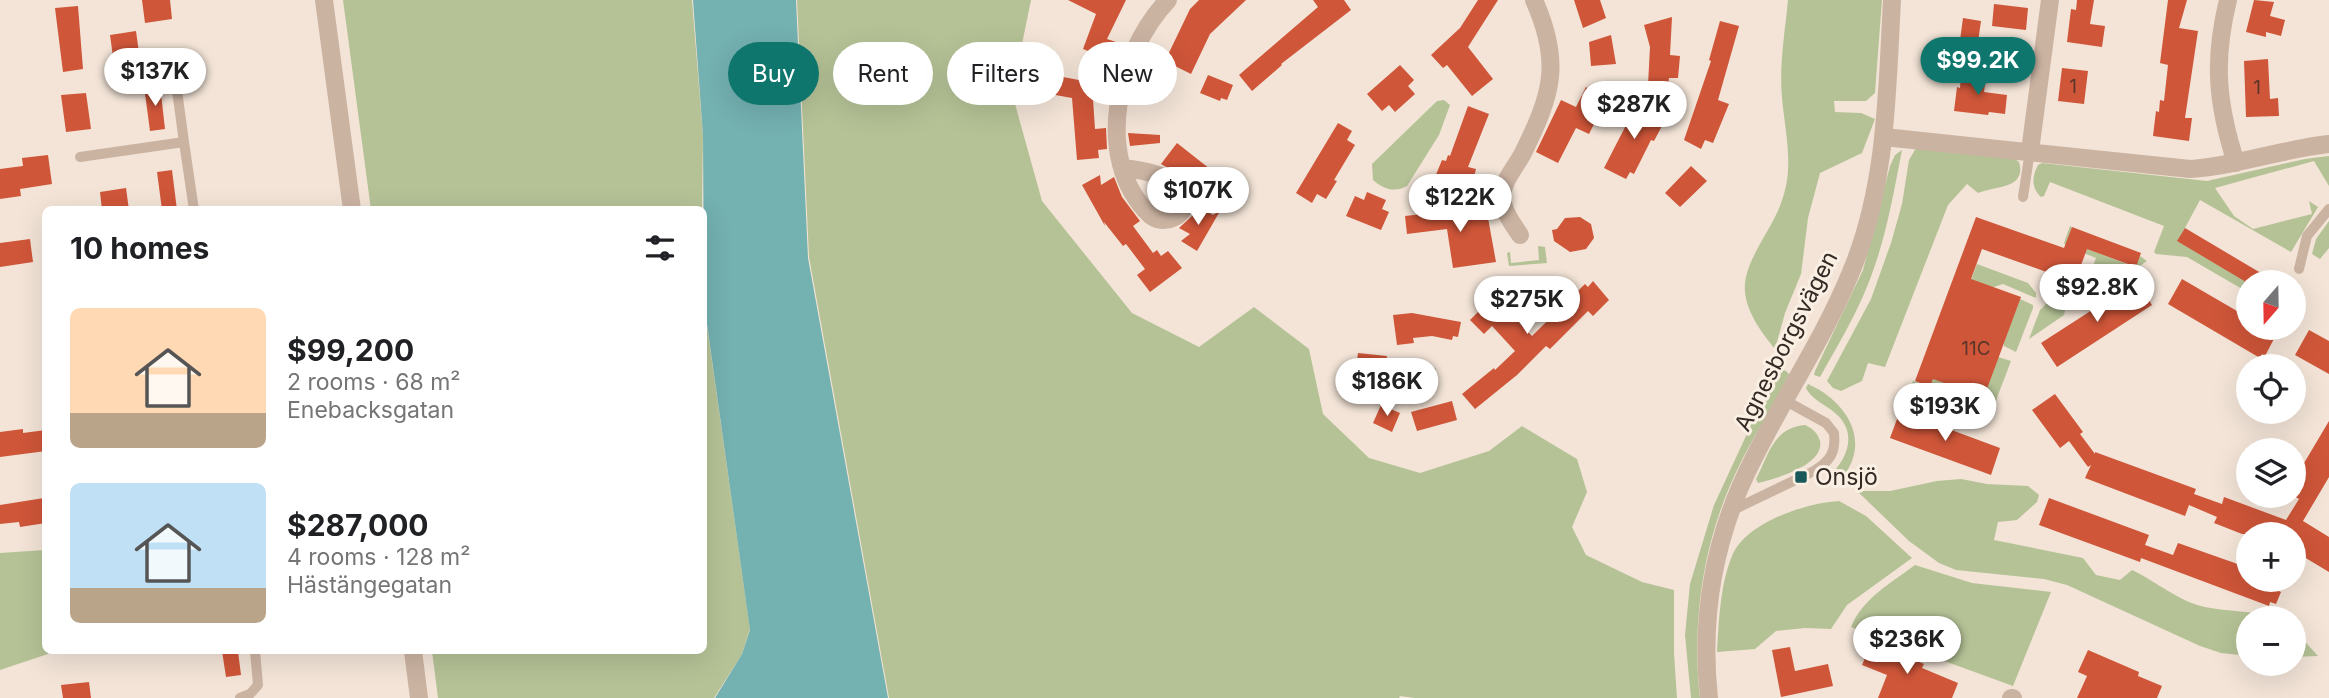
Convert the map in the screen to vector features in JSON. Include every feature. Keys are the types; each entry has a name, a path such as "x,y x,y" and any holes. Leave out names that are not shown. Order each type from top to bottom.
{"street":[{"path":"324,0 351,206"},
{"path":"1122,168 1118,132 1125,75 1140,39 1168,0"},
{"path":"1520,235 1507,217 1502,192 1537,123 1552,75 1546,28 1534,0"},
{"name":"Agnesborgsvägen","path":"1709,698 1705,662 1707,614 1715,565 1730,513 1742,483 1836,308 1852,271 1869,214 1884,137 1892,0"},
{"path":"2030,151 2050,0"},
{"path":"2228,0 2218,44 2218,83 2225,128 2236,163"},
{"path":"1884,137 2190,169 2236,163 2329,144"},
{"path":"413,654 419,698"}],"lane":[{"path":"176,76 193,206"},
{"path":"80,157 184,142"},
{"path":"2023,197 2030,151"},
{"path":"2299,269 2307,236 2329,209"},
{"path":"1730,513 1814,471 1826,464 1833,455 1834,433 1826,423 1786,401"},
{"path":"240,698 250,694 258,685 255,654"}],"green space":[{"path":"343,0 692,0 703,136 702,206 370,206"},
{"path":"797,0 1031,0 1022,42 947,42 947,105 1015,105 1042,201 1132,313 1199,347 1254,307 1309,349 1323,414 1369,458 1420,473 1489,451 1522,426 1577,459 1587,492 1572,527 1586,555 1642,582 1674,590 1677,698 889,698 809,257 802,105 819,105 819,42 799,42"},
{"path":"1788,0 1882,0 1875,93 1866,101 1834,101 1835,112 1861,113 1875,119 1862,153 1820,173 1808,218 1801,274 1785,313 1775,349 1752,315 1746,300 1745,281 1785,190 1788,150 1781,73"},
{"path":"1444,100 1450,105 1439,135 1407,186 1389,189 1373,180 1372,164 1437,101"},
{"path":"1916,148 2015,159 2019,162 2020,171 2014,182 1978,193 1967,184 1948,205 1885,367 1868,363 1862,381 1841,391 1833,388 1827,381 1871,299 1902,204 1909,160"},
{"path":"1902,150 1886,226 1868,285 1849,326 1820,377 1814,375 1863,270 1890,166 1895,155"},
{"path":"2329,156 2329,186 2314,161 2215,188 2234,216 2253,229 2312,214 2309,201 2318,207 2291,252 2200,200 2178,241 2236,275 2236,285 2187,257 2156,254 2154,252 2164,226 2050,182 2041,197 2035,190 2034,182 2036,169 2042,163 2207,181"},
{"path":"2329,221 2329,248 2320,259 2312,254 2316,239"},
{"path":"2070,226 2072,227 2067,241 2135,267 2140,256 2147,261 2090,300 2081,300 2096,258 2066,246 2064,243"},
{"path":"1538,246 1545,247 1547,263 1509,266 1507,253 1510,252 1511,263 1539,260"},
{"path":"1977,264 2028,283 2036,293 2036,298 2003,284 1994,287 1957,387 1961,389 1959,396 1992,410 1986,424 1908,392 1913,381 1930,387"},
{"path":"2020,299 2033,305 2033,308 2016,352 2004,346 2004,342"},
{"path":"2047,303 2065,310 2064,315 2029,339 2040,310"},
{"path":"707,326 750,629 742,654 714,698 438,698 432,654 707,654"},
{"path":"1998,357 2011,361 1995,403 1984,397"},
{"path":"1409,363 1436,368 1433,386 1405,381"},
{"path":"1776,367 1789,374 1740,464 1717,520 1709,549 1697,638 1700,698 1691,698 1685,635 1690,584 1714,505"},
{"path":"1808,384 1835,402 1852,426 1854,453 1849,467 1839,481 1829,476 1845,454 1848,445 1846,428 1835,413 1808,392"},
{"path":"1805,425 1814,431 1820,441 1815,457 1797,470 1758,483 1756,479 1773,444 1786,431"},
{"path":"1961,479 1987,484 2028,486 2039,495 2037,502 2017,520 1998,522 1994,540 2083,558 2096,575 2120,580 2132,570 2195,604 2236,611 2236,655 2200,646 2067,585 2044,579 1956,570 1939,563 1909,541 1857,491 1890,491"},
{"path":"1839,501 1866,516 1912,558 1847,605 1831,629 1776,631 1755,649 1717,652 1725,579 1739,544 1750,533 1778,516"},
{"path":"42,550 42,654 48,654 0,670 0,553"},
{"path":"1915,565 1972,583 2051,592 2013,686 1851,627 1870,599"},
{"path":"2306,643 2318,656 2306,656"}],"water":[{"path":"693,0 796,0 798,42 728,42 728,105 801,105 808,258 888,698 715,698 742,654 750,630 707,324 707,206 703,206 703,136"}],"building":[{"path":"142,0 170,0 172,19 145,23"},
{"path":"1068,0 1126,0 1107,39 1116,42 1086,42 1096,14"},
{"path":"1199,0 1246,0 1210,34 1191,74 1177,67 1177,42 1174,42 1190,9"},
{"path":"1313,0 1344,0 1351,10 1281,64 1252,91 1239,75 1318,7"},
{"path":"1478,0 1498,0 1468,47 1493,79 1472,96 1447,65 1443,68 1431,55 1460,28"},
{"path":"1574,0 1600,0 1606,18 1583,28"},
{"path":"2077,0 2094,0 2090,24 2105,26 2102,47 2067,42 2071,9 2076,10"},
{"path":"2168,0 2187,0 2179,28 2198,31 2185,118 2192,118 2189,141 2153,136 2156,111 2159,112 2160,100 2164,101 2168,65 2160,63"},
{"path":"2254,0 2274,2 2270,16 2285,20 2281,36 2266,32 2266,37 2246,32"},
{"path":"1994,4 2028,8 2026,30 1992,26"},
{"path":"78,6 83,69 63,72 55,8"},
{"path":"1672,17 1670,55 1680,56 1678,78 1669,78 1668,86 1648,85 1650,47 1644,25"},
{"path":"1963,18 1981,21 1978,42 1960,40"},
{"path":"1720,21 1739,26 1718,100 1729,104 1713,143 1705,140 1701,149 1684,140 1711,61 1709,60"},
{"path":"136,31 140,60 114,64 110,35"},
{"path":"1611,35 1616,64 1591,66 1589,42"},
{"path":"2268,59 2270,99 2278,98 2279,116 2246,117 2244,61"},
{"path":"1400,65 1414,80 1408,86 1415,94 1395,112 1389,105 1382,111 1367,94"},
{"path":"2062,68 2088,71 2084,104 2058,101"},
{"path":"1961,74 1986,77 1984,92 2007,95 2005,114 1954,111"},
{"path":"1208,75 1233,85 1227,100 1221,98 1220,101 1200,93"},
{"path":"1064,77 1078,80 1078,105 1093,105 1095,129 1106,128 1107,149 1098,150 1099,158 1077,160 1072,98 1064,97"},
{"path":"160,85 165,129 150,131 144,86"},
{"path":"1586,87 1607,98 1589,134 1576,128 1558,163 1536,152 1561,100 1576,107"},
{"path":"86,93 91,129 66,132 61,95"},
{"path":"1638,102 1658,112 1654,120 1663,124 1654,141 1651,140 1634,174 1630,172 1626,179 1604,168"},
{"path":"1468,106 1489,114 1468,167 1476,169 1470,192 1433,182 1442,160 1446,161 1448,155 1450,156"},
{"path":"1338,123 1352,131 1347,140 1355,145 1326,199 1317,194 1312,203 1296,193"},
{"path":"1128,133 1160,135 1160,143 1130,146"},
{"path":"1177,143 1210,169 1192,191 1179,174 1161,164"},
{"path":"48,155 52,184 20,189 21,196 0,199 0,169 23,166 22,158"},
{"path":"1691,166 1707,181 1680,207 1665,193"},
{"path":"172,170 176,206 161,206 157,172"},
{"path":"1100,175 1101,185 1114,177 1122,197 1140,221 1133,226 1153,253 1157,250 1161,256 1168,251 1182,268 1150,292 1137,275 1145,269 1126,244 1123,246 1104,222 1105,226 1082,185"},
{"path":"126,188 128,206 102,206 100,192"},
{"path":"1367,192 1386,200 1382,209 1389,212 1381,230 1346,216 1355,196 1364,200"},
{"path":"1195,204 1213,215 1220,211 1197,251 1181,241 1190,234 1179,228 1192,216"},
{"path":"1486,207 1496,262 1453,268 1447,229 1407,234 1405,216"},
{"path":"1580,217 1591,224 1594,238 1586,249 1570,252 1554,241 1552,230 1557,229 1565,218"},
{"path":"1976,217 2064,248 2072,227 2141,253 2136,267 2087,249 2067,303 2045,295 2052,274 1982,249 1971,279 2021,297 1984,397 1933,379 1930,387 1915,381"},
{"path":"2185,228 2256,270 2236,270 2236,276 2177,241"},
{"path":"30,239 33,262 0,267 0,243"},
{"path":"2182,279 2236,310 2236,340 2273,340 2266,354 2253,354 2168,304"},
{"path":"1593,281 1609,300 1593,316 1588,311 1550,349 1546,346 1517,375 1475,409 1462,394 1494,368 1495,370 1515,351 1492,326 1484,334 1470,320 1499,291 1513,305 1507,310 1532,336 1585,284 1588,287"},
{"path":"2137,281 2152,305 2057,367 2041,343"},
{"path":"1412,313 1461,322 1458,337 1453,336 1452,340 1432,336 1413,338 1414,343 1397,345 1393,315"},
{"path":"2309,330 2329,341 2329,374 2306,361 2306,354 2296,354 2306,340"},
{"path":"1358,353 1387,356 1382,393 1353,390"},
{"path":"2055,394 2083,432 2080,434 2095,454 2196,489 2194,494 2222,504 2224,497 2236,501 2236,508 2254,508 2286,520 2293,508 2306,508 2306,460 2329,421 2329,477 2305,522 2236,522 2236,532 2214,523 2217,517 2189,505 2185,516 2085,478 2091,465 2088,467 2069,441 2060,448 2032,410"},
{"path":"1452,401 1457,420 1417,431 1411,412"},
{"path":"1381,405 1400,413 1392,432 1373,423"},
{"path":"1900,411 2000,448 1991,475 1890,438"},
{"path":"23,429 23,433 42,431 42,452 0,457 0,432"},
{"path":"42,498 42,524 20,527 19,522 0,524 0,505"},
{"path":"2049,498 2149,535 2145,545 2173,555 2178,543 2236,563 2236,592 2281,592 2276,604 2270,602 2269,606 2141,558 2140,562 2039,525"},
{"path":"2306,523 2329,537 2329,572 2306,558"},
{"path":"1872,642 1924,664 1922,668 1958,683 1952,698 1878,698 1887,675 1862,665"},
{"path":"1790,647 1795,671 1828,664 1833,686 1781,697 1772,650"},
{"path":"2088,650 2139,672 2138,676 2162,686 2157,698 2077,698 2087,676 2078,672"},
{"path":"222,654 238,654 241,675 226,677"},
{"path":"89,682 91,698 63,698 61,685"}],"place":[{"name":"Onsjö","path":"1801,477"}]}
